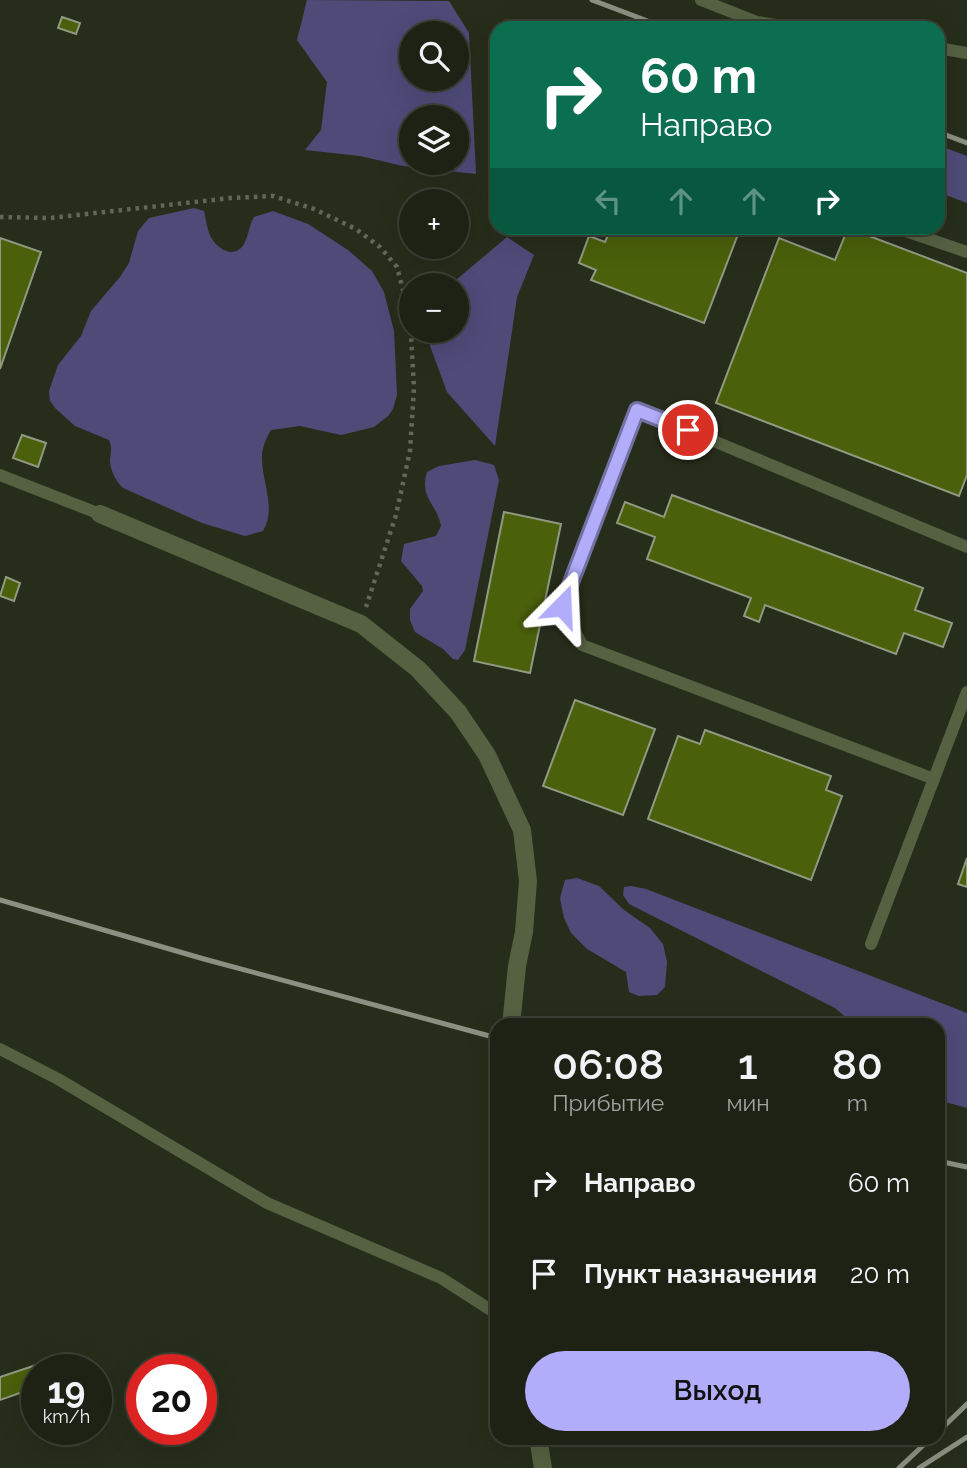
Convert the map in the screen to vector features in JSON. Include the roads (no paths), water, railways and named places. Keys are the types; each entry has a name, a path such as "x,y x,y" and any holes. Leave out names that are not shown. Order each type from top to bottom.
{"street":[{"path":"100,514 361,624 418,669 458,712 487,755 522,830 528,881 513,1018"},
{"path":"539,1445 543,1468"}],"lane":[{"path":"701,0 754,21"},
{"path":"945,49 967,53"},
{"path":"917,235 967,252"},
{"path":"933,779 582,645 562,606 637,410 967,547"},
{"path":"0,475 100,514"},
{"path":"871,944 967,692"},
{"path":"0,1049 58,1079 267,1203 441,1278 490,1310"}],"railway":[{"path":"592,0 648,21"},
{"path":"945,135 967,143"},
{"path":"0,900 204,959 490,1036"},
{"path":"945,1162 967,1167"},
{"path":"945,1425 967,1404"},
{"path":"919,1468 967,1437"},
{"path":"899,1468 924,1445"}]}
